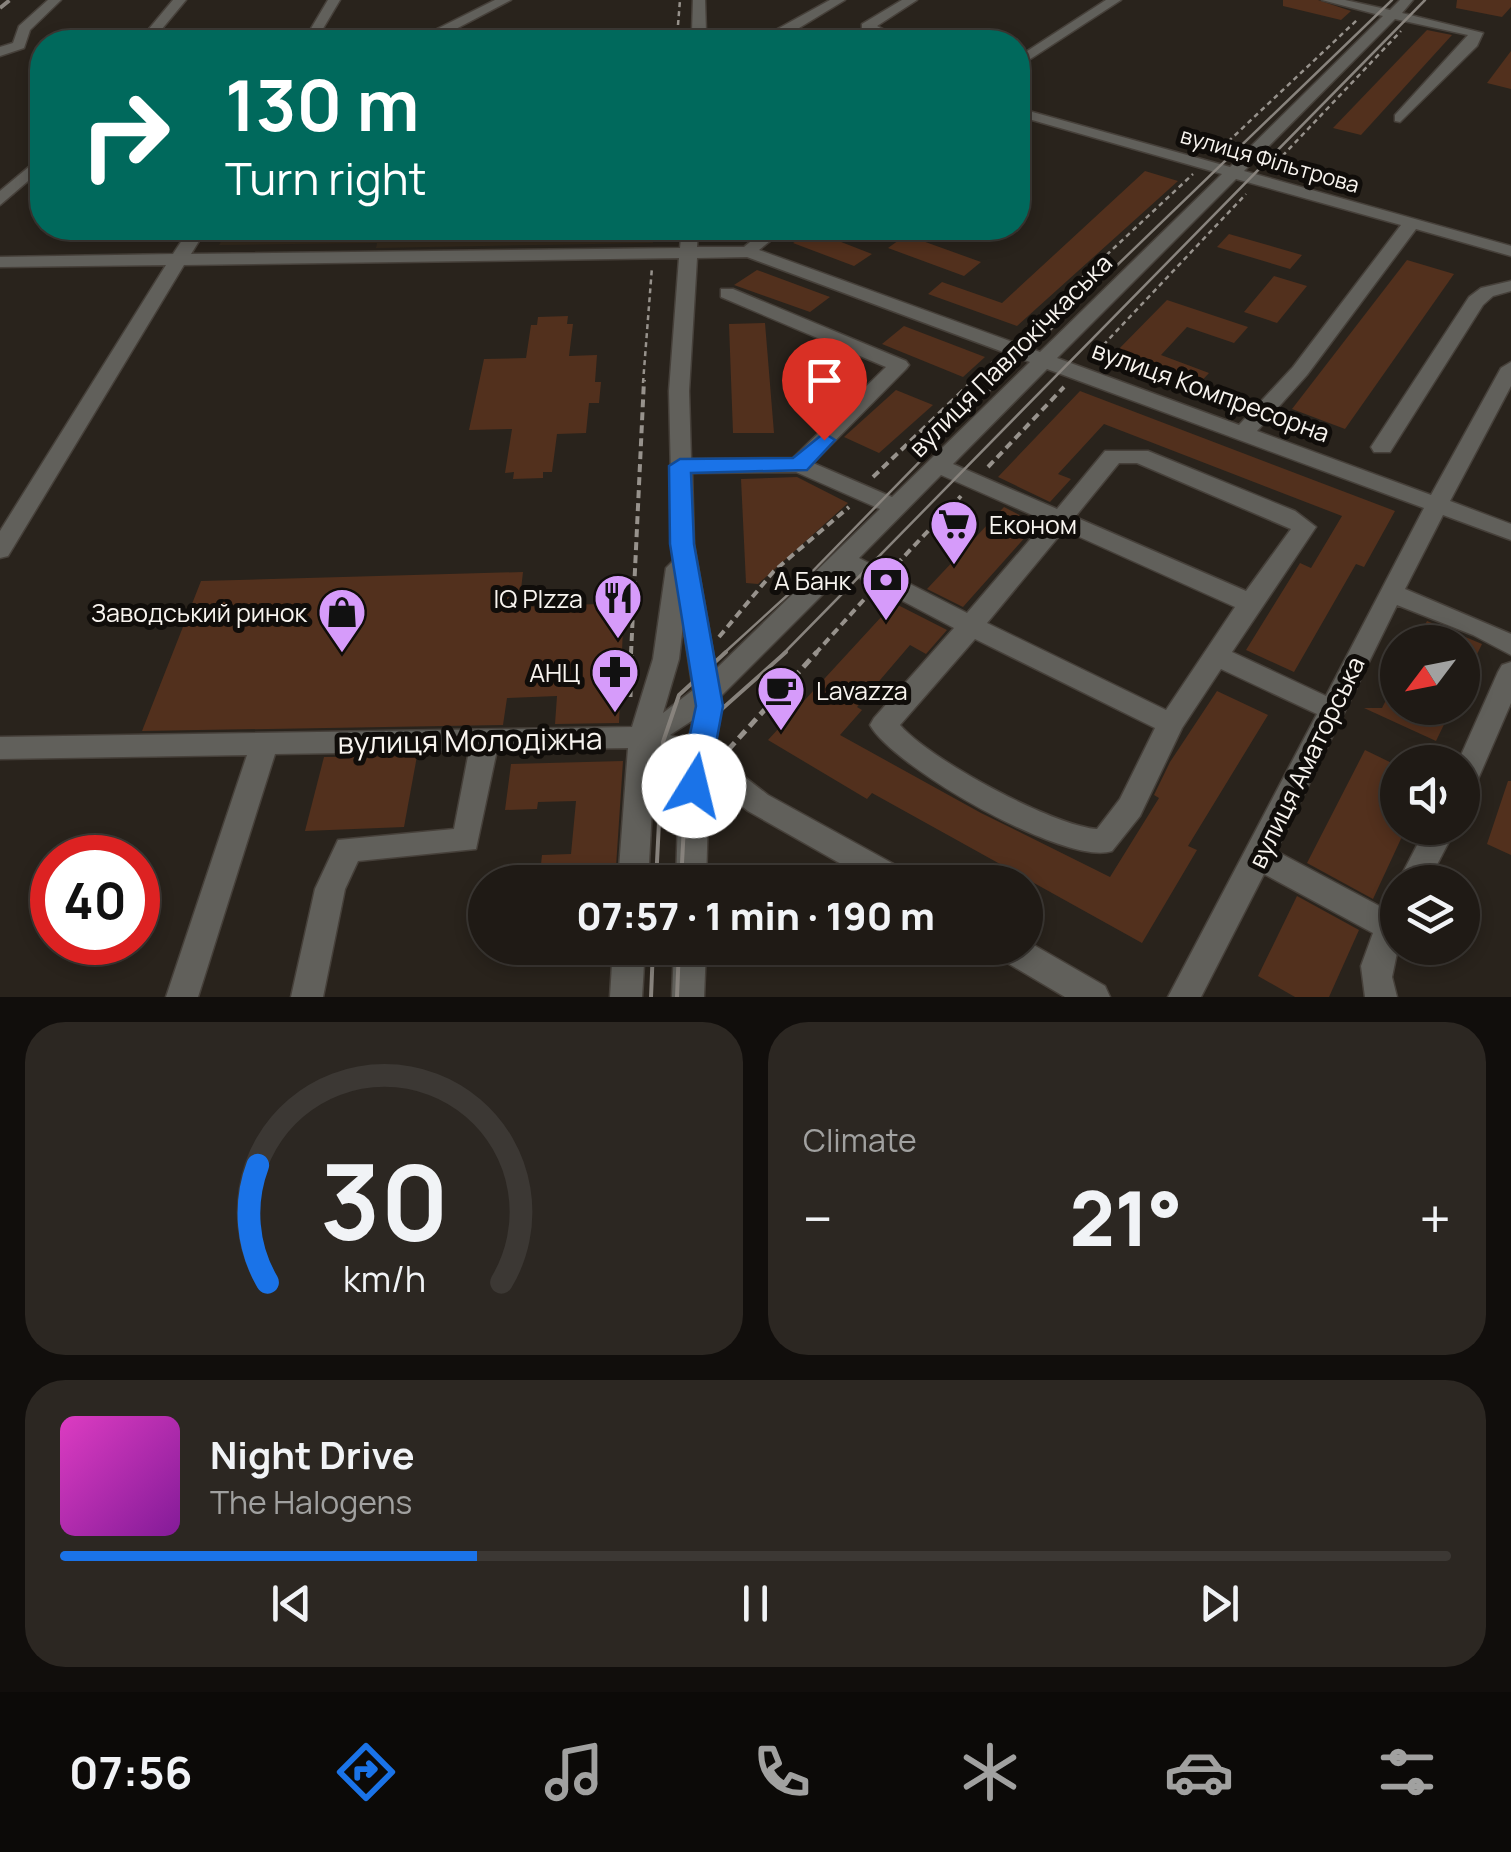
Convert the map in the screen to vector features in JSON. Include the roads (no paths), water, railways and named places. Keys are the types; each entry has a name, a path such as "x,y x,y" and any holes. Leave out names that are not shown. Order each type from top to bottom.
{"street":[{"path":"18,44 24,29 55,0"},
{"path":"154,30 180,0"},
{"path":"316,30 334,0"},
{"path":"445,30 506,0"},
{"path":"698,0 700,30"},
{"path":"788,30 839,0"},
{"path":"872,30 867,28 910,0"},
{"path":"1030,55 1114,0"},
{"path":"1328,0 1401,7 1478,36 1400,118"},
{"name":"вулиця Павлокічкаська","path":"642,738 666,726 708,689 843,560 1401,7"},
{"path":"0,52 18,44 30,44"},
{"name":"вулиця Фільтрова","path":"1030,115 1511,251"},
{"path":"6,195 30,173"},
{"path":"6,195 30,184"},
{"path":"1244,432 1300,371 1412,223"},
{"path":"0,550 191,240"},
{"path":"690,240 679,392 682,544 709,706 709,756 693,865"},
{"path":"750,252 760,240"},
{"name":"вулиця Компресорна","path":"0,262 750,252 1511,532"},
{"path":"1382,447 1470,309 1488,292 1511,286"},
{"path":"728,293 900,365 799,465"},
{"name":"вулиця Аматорська","path":"1184,997 1260,857 1435,503 1511,368"},
{"path":"1132,454 1287,516 1304,528 1250,604 1172,724 1112,837 1093,844 1072,839 903,748 886,732 884,726 892,714 1063,520 1108,460 1132,454"},
{"path":"680,466 799,465 895,507"},
{"path":"938,465 1250,604"},
{"path":"634,865 642,738 666,659 682,544"},
{"path":"843,560 1172,724"},
{"path":"1391,594 1511,646"},
{"path":"1216,656 1332,710"},
{"path":"1479,745 1511,672"},
{"name":"вулиця Молодіжна","path":"0,748 642,738 709,756 758,803 869,865"},
{"path":"307,997 330,890 348,849 466,840 485,740"},
{"path":"182,997 264,744"},
{"path":"1260,857 1380,920"},
{"path":"1380,957 1374,984 1381,997"},
{"path":"626,997 628,965"},
{"path":"688,997 689,965"},
{"path":"1039,965 1094,997"}],"tram line":[{"path":"723,654 803,581 1025,354 1392,0"},
{"path":"783,654 1425,0"},
{"path":"657,865 663,742 679,695 726,652"},
{"path":"682,865 688,750 705,724 786,652"},
{"path":"651,997 652,965"},
{"path":"677,997 678,965"}],"railway":[{"path":"0,8 10,0"}],"place":[{"name":"Економ","path":"954,566"},
{"name":"А Банк","path":"886,622"},
{"name":"IQ PIzza","path":"618,640"},
{"name":"Заводський ринок","path":"342,654"},
{"name":"АНЦ","path":"615,714"},
{"name":"Lavazza","path":"781,732"}]}
